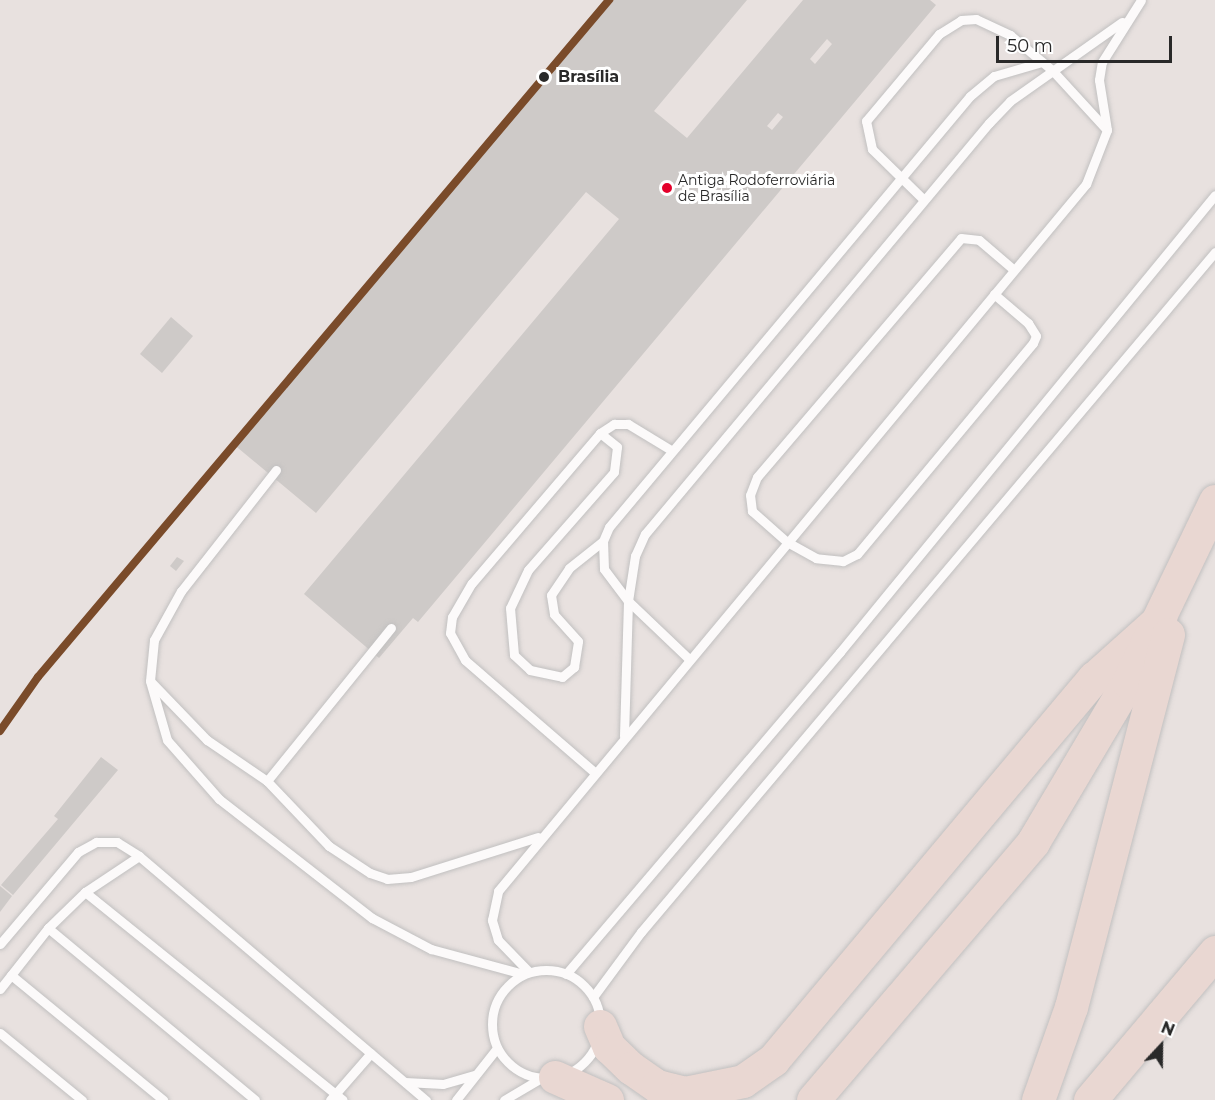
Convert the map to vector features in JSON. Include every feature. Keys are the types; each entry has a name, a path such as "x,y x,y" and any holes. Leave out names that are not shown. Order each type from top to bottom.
{"highway":[{"path":"813,1100 1027,851 1060,803 1160,619 1215,501"},
{"path":"1038,1100 1071,1007 1184,571"},
{"path":"597,1011 609,1047 657,1086 685,1093 743,1080 773,1060 1094,678 1160,619"},
{"path":"1090,1100 1215,952"},
{"path":"548,1078 606,1100"}],"lane":[{"path":"624,736 628,601 635,556 645,534 924,200 1010,101 1124,20 1141,0"},
{"path":"924,200 872,149 866,121 939,34 961,20 976,19 1010,35 1052,70 1107,130"},
{"path":"526,973 498,940 493,906 509,874 1086,184 1107,130 1100,71 1124,20"},
{"path":"600,433 617,447 614,472 528,570 510,608 514,655 530,670 562,677 574,667 580,652 578,641 555,614 551,595 569,568 603,541 620,512 671,450 816,285 902,177 980,86 1003,72 1042,62"},
{"path":"566,974 840,652 1215,195"},
{"path":"994,294 1036,336 1014,366 857,554 829,562 787,542 752,511 750,495 757,477 962,238 979,240 1014,270"},
{"path":"504,1100 548,1078 582,1065 595,1047 597,1011 641,932 1215,252"},
{"path":"593,771 465,660 450,633 452,618 472,583 600,433 614,424 628,424 671,450"},
{"path":"276,470 181,591 154,640 150,681 167,740 191,772 291,858 401,935 466,961 526,973 566,974 597,1011"},
{"path":"603,541 604,569 628,601 689,659"},
{"path":"267,781 391,628"},
{"path":"150,681 207,740 267,781 329,846 350,862 387,879 455,866 538,837"},
{"path":"0,944 84,848 107,840 140,856 426,1100"},
{"path":"0,990 48,928 85,892 140,856"},
{"path":"85,892 336,1098 371,1053"},
{"path":"48,928 255,1100"},
{"path":"526,973 501,992 494,1005 491,1019 497,1048 521,1072 548,1078"},
{"path":"11,975 163,1100"},
{"path":"0,1033 82,1100"},
{"path":"456,1100 497,1048"},
{"path":"405,1082 443,1084 475,1075"}],"building":[{"path":"604,0 747,0 654,111 687,138 803,0 930,0 936,5 418,622 413,618 379,658 304,594 619,219 586,192 316,513 232,443","holes":["827,39 832,44 815,64 810,59","778,113 783,117 772,130 767,126"]},
{"path":"171,317 193,336 162,373 140,354"},
{"path":"177,557 184,561 176,571 170,566"},
{"path":"101,757 118,770 13,895 1,885 58,819 54,816"},
{"path":"0,886 12,896 0,912"}],"transit line":[{"path":"0,731 38,677 609,0"}],"place":[{"name":"Brasília","path":"544,77"},
{"name":"Antiga Rodoferroviária de Brasília","path":"667,188"}]}
